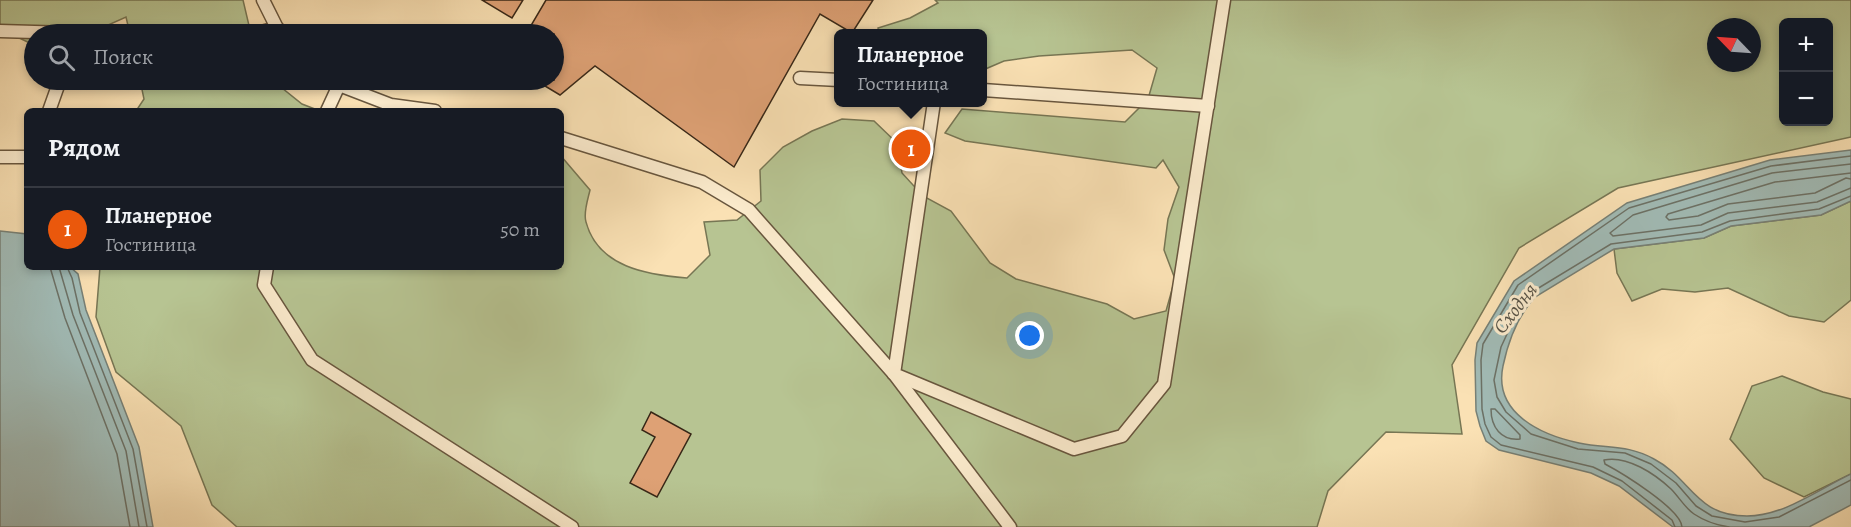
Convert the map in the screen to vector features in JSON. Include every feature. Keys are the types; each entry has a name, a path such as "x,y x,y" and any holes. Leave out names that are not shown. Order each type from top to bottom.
{"lane":[{"path":"263,0 277,24"},
{"path":"894,374 1074,449 1122,436 1164,384 1224,0"},
{"path":"0,31 24,32"},
{"path":"800,78 834,80"},
{"path":"50,108 56,90"},
{"path":"328,108 334,90"},
{"path":"355,90 391,105 413,108"},
{"path":"987,90 1208,106"},
{"path":"894,374 933,107"},
{"path":"564,139 702,182 749,210 894,374 1010,527"},
{"path":"0,158 24,157"},
{"path":"266,270 264,285 312,360 572,527"}],"green space":[{"path":"0,0 243,0 249,24 128,24 126,17 110,24 24,24 24,40 0,29"},
{"path":"935,0 1851,0 1851,137 1618,188 1519,248 1452,365 1462,434 1386,432 1328,491 1317,527 237,527 212,505 181,426 116,372 96,317 100,270 564,270 564,160 590,190 585,218 592,237 601,249 626,266 656,274 687,278 710,255 704,222 737,220 761,201 760,170 783,147 812,131 842,119 874,121 897,143 902,173 923,196 951,211 990,263 1016,279 1107,304 1134,319 1166,311 1175,279 1164,250 1168,219 1179,187 1163,160 1156,168 965,141 945,133 962,109 1125,122 1148,99 1157,68 1132,50 1039,56 1004,61 987,68 987,29 878,28 910,18 938,3"},
{"path":"142,90 284,90 302,104 312,108 138,108 144,99"},
{"path":"1851,201 1851,300 1824,322 1789,316 1728,288 1695,292 1662,289 1632,301 1617,273 1614,249 1704,238 1731,226 1821,215"},
{"path":"1782,376 1823,392 1851,399 1851,474 1804,497 1764,478 1730,439 1752,386"}],"water":[{"name":"Сходня","path":"1851,150 1851,201 1821,215 1731,226 1704,238 1614,249 1535,297 1524,312 1511,339 1503,366 1502,382 1505,397 1513,409 1536,428 1579,443 1626,449 1644,454 1667,467 1695,495 1716,510 1747,516 1774,512 1801,501 1851,474 1851,505 1809,527 1673,527 1619,486 1591,473 1499,450 1486,441 1476,411 1477,343 1514,281 1627,203 1770,160"},
{"path":"0,231 24,234 24,270 73,270 78,274 86,310 139,447 153,527 0,527"}],"building":[{"path":"482,0 523,0 512,18"},
{"path":"546,0 873,0 855,29 845,29 820,14 734,167 595,66 560,95 552,90 564,90 564,24 532,24"},
{"path":"651,412 691,434 657,497 630,483 655,437 642,430"}],"place":[{"name":"Планерное","path":"911,149"}]}
